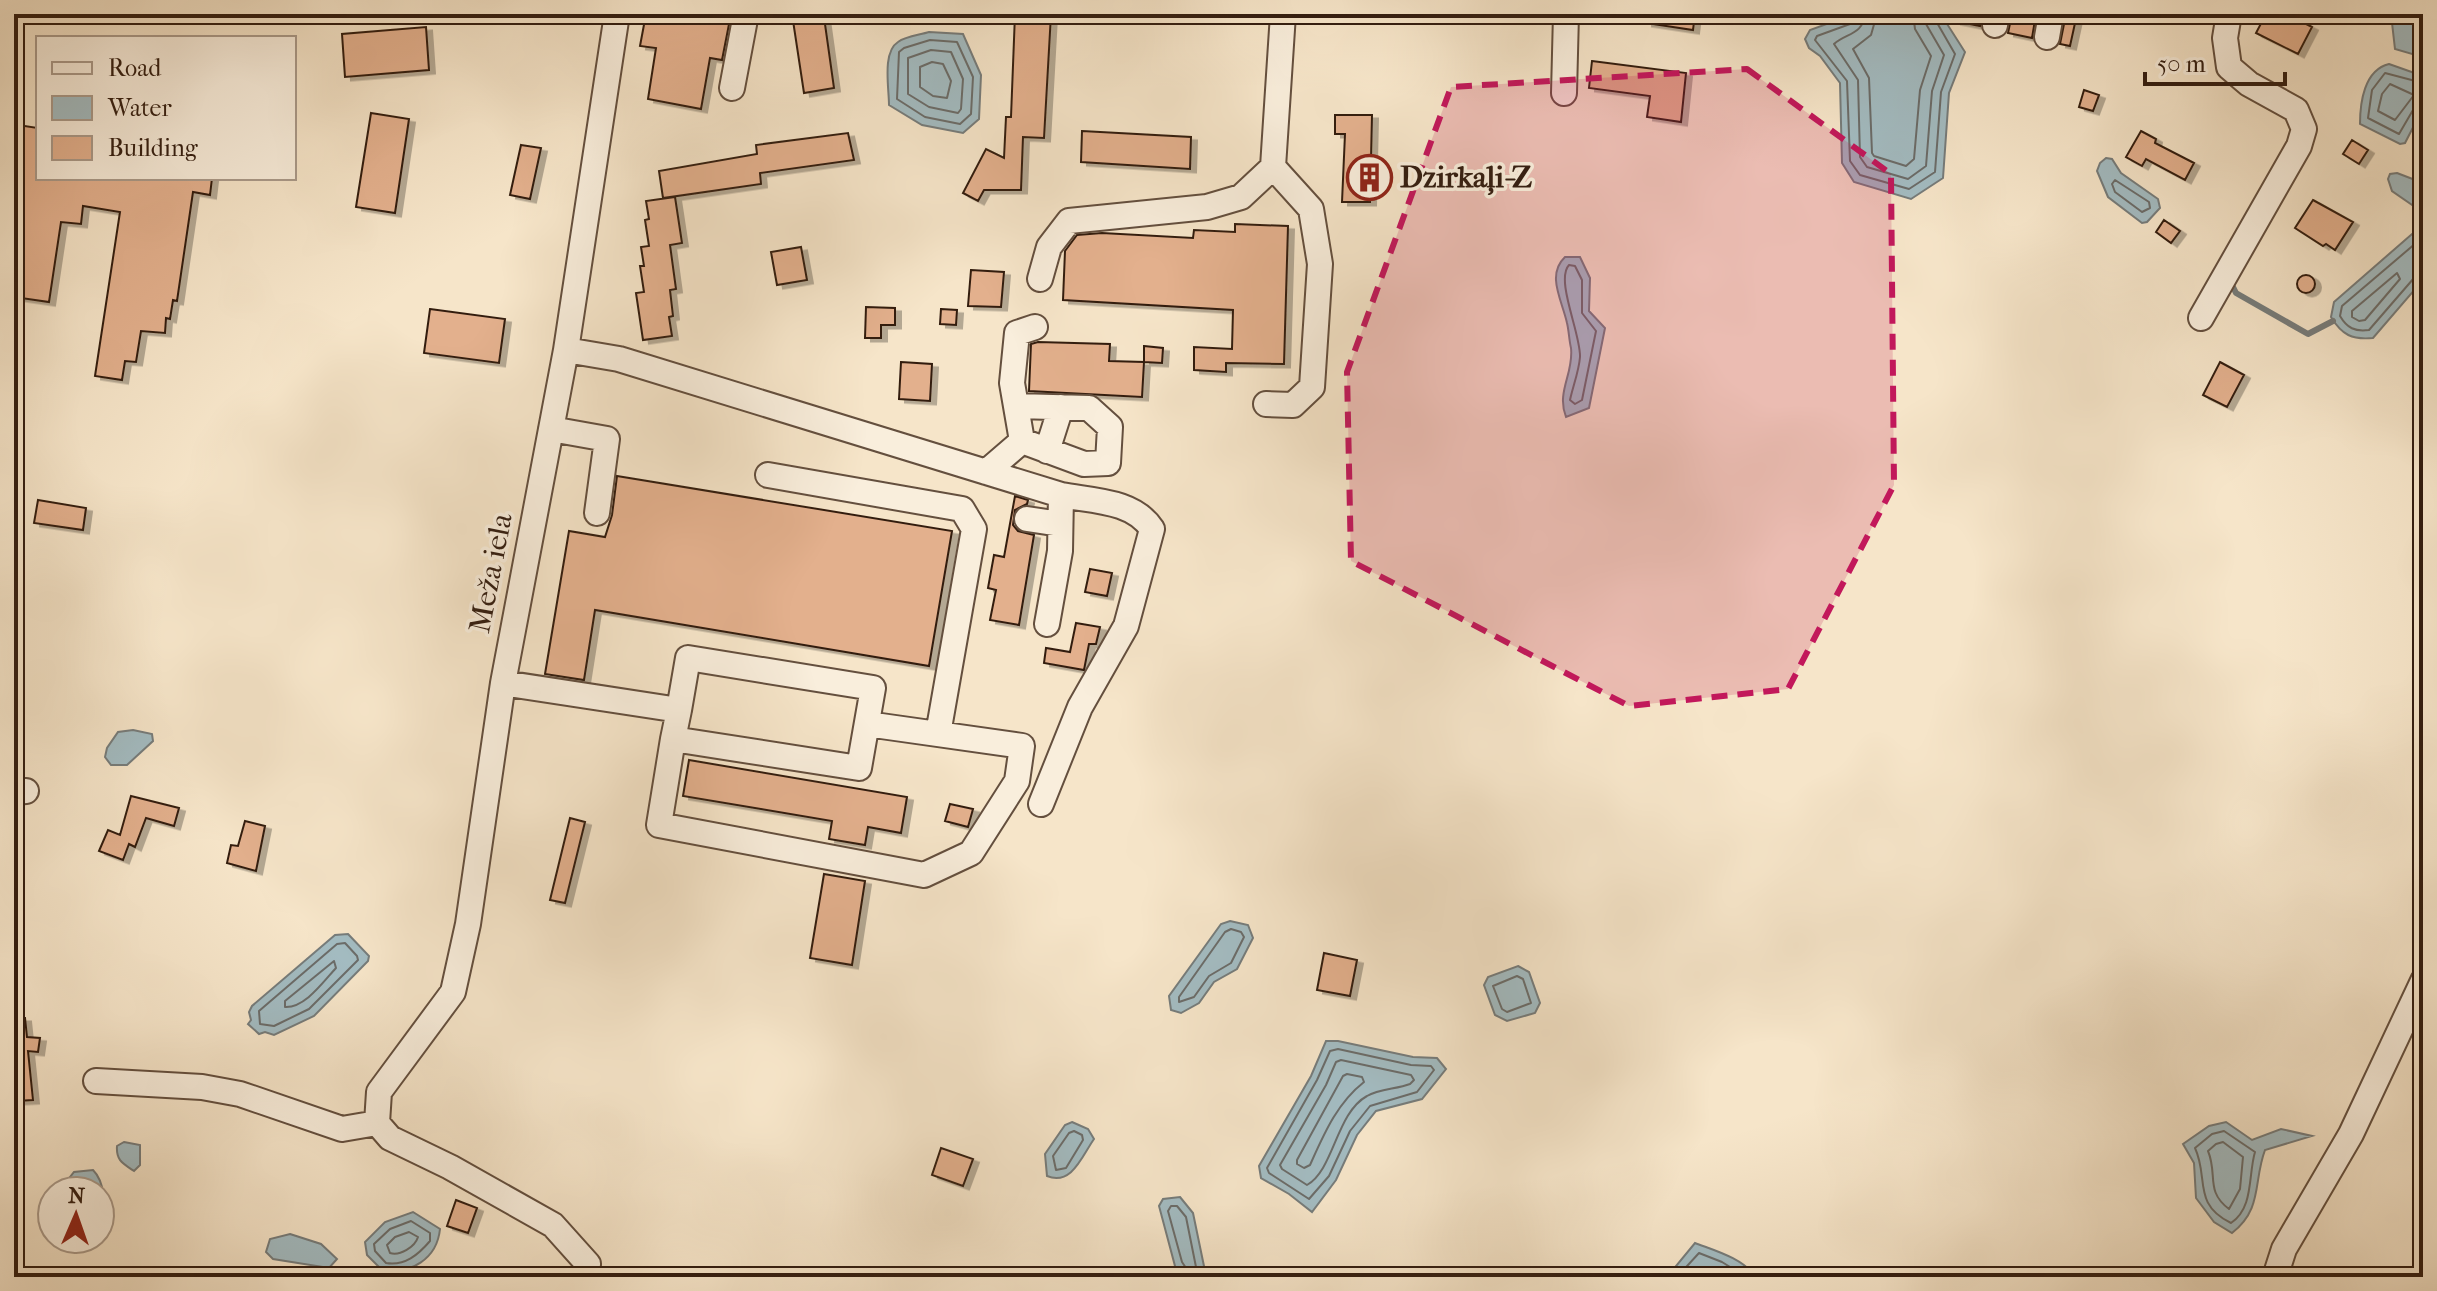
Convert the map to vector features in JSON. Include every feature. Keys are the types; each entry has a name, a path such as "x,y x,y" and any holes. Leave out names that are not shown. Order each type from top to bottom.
{"street":[{"name":"Meža iela","path":"377,1123 379,1092 453,992 468,924 503,683 566,350 617,14"},
{"path":"732,88 746,14"},
{"path":"1040,279 1049,247 1069,221 1207,207 1241,197 1273,167 1283,14"},
{"path":"1564,93 1566,14"},
{"path":"2201,318 2299,146 2304,129 2296,110 2249,84 2229,67 2225,38 2229,14"},
{"path":"1266,404 1293,405 1312,387 1320,264 1311,209 1273,167"},
{"path":"1022,441 1012,383 1017,333 1035,327"},
{"path":"566,350 619,359 1061,495 1127,507 1144,517 1152,529 1126,626 1080,707 1041,804"},
{"path":"1016,406 1089,408 1110,427 1108,463 1084,464 1022,441"},
{"path":"1047,451 1061,407"},
{"path":"551,429 607,439 597,513"},
{"path":"986,472 1022,441"},
{"path":"768,475 962,509 974,529 938,734"},
{"path":"1047,624 1060,551 1061,495"},
{"path":"1027,519 1060,524"},
{"path":"673,739 859,768 873,688 688,658 673,739 659,825 924,875 971,853 1017,781 1022,746 867,724"},
{"path":"503,683 679,710"},
{"path":"2275,1277 2284,1249 2351,1134 2423,981"},
{"path":"96,1081 202,1087 240,1094 342,1129 377,1123 390,1138 450,1167 553,1225 588,1264 585,1277"}],"highlighted area":[{"path":"1747,69 1891,174 1894,485 1788,689 1629,706 1351,561 1347,372 1451,87"}],"water":[{"path":"1854,14 1937,14 1942,16 1965,52 1949,93 1943,178 1911,199 1854,182 1842,163 1840,83 1820,56 1809,48 1805,39 1810,30"},
{"path":"2391,14 2416,14 2420,47 2412,54 2395,49"},
{"path":"929,32 963,34 981,75 979,119 963,133 922,125 889,105 888,62 893,47 905,38"},
{"path":"2389,64 2423,76 2423,108 2405,143 2400,144 2360,124 2365,88 2374,73"},
{"path":"2106,158 2112,159 2121,173 2158,199 2160,208 2147,222 2142,223 2108,197 2097,171"},
{"path":"2397,173 2423,183 2420,206 2415,207 2392,191 2388,179 2390,174"},
{"path":"2423,228 2423,280 2373,338 2353,337 2344,332 2331,317 2334,302 2412,234"},
{"path":"1565,257 1580,257 1590,278 1589,311 1605,328 1589,408 1566,417 1563,399 1571,348 1556,280 1559,264"},
{"path":"133,730 152,734 153,741 127,765 111,765 105,757 107,748 118,732"},
{"path":"1230,921 1248,925 1253,938 1237,969 1214,982 1199,1003 1181,1013 1171,1010 1169,996 1221,924"},
{"path":"348,934 369,956 368,961 314,1016 274,1035 259,1034 248,1024 252,1006 335,935"},
{"path":"1518,966 1529,972 1540,1003 1535,1013 1507,1021 1495,1015 1484,985 1488,977"},
{"path":"1326,1041 1413,1057 1437,1058 1446,1069 1422,1099 1376,1111 1357,1135 1336,1180 1312,1212 1261,1178 1259,1166 1311,1076"},
{"path":"1072,1122 1088,1129 1094,1139 1070,1173 1056,1178 1047,1176 1045,1154 1065,1125"},
{"path":"2226,1122 2252,1140 2281,1129 2312,1136 2265,1150 2253,1205 2242,1224 2232,1233 2214,1222 2196,1198 2194,1163 2183,1144 2209,1126"},
{"path":"124,1142 140,1145 140,1165 134,1171 119,1158 117,1146"},
{"path":"93,1170 97,1175 72,1175"},
{"path":"1180,1197 1193,1213 1205,1271 1199,1277 1183,1277 1175,1266 1159,1206 1163,1199"},
{"path":"413,1212 440,1229 434,1249 413,1267 383,1271 367,1255 365,1242 385,1222"},
{"path":"290,1234 321,1244 337,1259 329,1268 273,1259 266,1252 270,1239"},
{"path":"1695,1243 1736,1260 1756,1277 1667,1277"}],"building":[{"path":"646,14 731,14 722,60 710,58 701,109 648,99 656,48 640,46"},
{"path":"792,14 814,14 814,19 824,17 834,88 804,93"},
{"path":"1015,14 1051,14 1044,138 1023,137 1021,190 984,190 978,201 963,193 986,149 1004,158 1006,117 1011,117"},
{"path":"1647,14 1695,14 1693,30 1646,23"},
{"path":"1956,14 1982,14 1980,26 1955,21"},
{"path":"2012,14 2036,14 2032,38 2008,33"},
{"path":"2066,14 2077,14 2070,46 2060,44"},
{"path":"2266,14 2287,14 2312,27 2298,54 2256,33"},
{"path":"426,27 429,70 345,77 342,34"},
{"path":"1592,61 1686,73 1681,122 1647,117 1650,96 1589,88"},
{"path":"2084,90 2099,95 2093,111 2079,107"},
{"path":"371,113 409,119 395,213 356,207"},
{"path":"1335,115 1372,115 1370,202 1342,202 1345,134 1335,134"},
{"path":"18,125 36,128 36,180 212,180 210,195 193,192 177,301 173,300 170,319 166,318 165,333 141,331 136,362 125,361 122,380 95,376 120,212 83,206 81,224 61,222 49,302 14,297 14,153"},
{"path":"1082,131 1191,137 1190,169 1081,162"},
{"path":"2141,131 2156,139 2155,143 2194,163 2185,180 2146,159 2142,166 2126,157"},
{"path":"848,133 854,160 760,173 761,184 663,198 659,171 757,154 756,145"},
{"path":"2352,140 2368,150 2359,164 2343,154"},
{"path":"521,145 541,148 530,199 510,195"},
{"path":"675,197 682,243 670,245 676,289 670,290 672,336 643,340 636,293 644,292 641,247 649,246 646,201"},
{"path":"2313,200 2353,222 2335,250 2295,228"},
{"path":"2164,220 2180,231 2171,243 2156,232"},
{"path":"1235,224 1288,226 1284,364 1226,363 1226,372 1194,370 1194,347 1232,349 1233,310 1063,300 1065,251 1077,235 1102,233 1193,238 1194,230 1235,232"},
{"path":"801,247 807,280 777,285 771,252"},
{"path":"971,270 1004,272 1001,307 968,306"},
{"path":"2302,275 2310,275 2315,284 2313,291 2302,293 2297,288 2297,280"},
{"path":"866,307 895,308 895,325 881,325 881,338 865,338"},
{"path":"430,309 505,319 499,363 424,353"},
{"path":"941,309 957,310 956,325 940,324"},
{"path":"1031,344 1110,344 1109,361 1144,362 1142,397 1029,391"},
{"path":"1144,346 1163,348 1162,363 1144,362"},
{"path":"901,362 932,364 930,401 899,399"},
{"path":"2220,362 2244,375 2227,407 2203,395"},
{"path":"617,476 952,531 929,666 595,610 584,680 545,674 569,531 605,537 612,515"},
{"path":"1015,496 1028,500 1027,504 1015,510 1013,525 1018,531 1034,535 1019,625 990,620 996,590 988,588 994,555 1004,557"},
{"path":"38,500 86,508 83,530 34,523"},
{"path":"1090,569 1112,573 1107,596 1085,592"},
{"path":"1076,623 1100,627 1096,644 1089,644 1084,670 1044,663 1046,648 1070,652"},
{"path":"689,760 907,797 901,833 868,827 865,845 829,839 832,821 683,796"},
{"path":"131,796 179,808 174,826 146,818 135,847 129,844 123,860 99,851 108,830 120,835"},
{"path":"950,804 973,809 968,827 945,821"},
{"path":"570,818 585,822 565,903 550,900"},
{"path":"245,821 265,826 256,871 227,863 231,845 238,846"},
{"path":"824,874 865,881 852,965 810,958"},
{"path":"1324,953 1357,960 1350,996 1317,990"},
{"path":"17,1018 25,1018 27,1037 40,1038 38,1052 28,1051 33,1100 16,1101 14,1035"},
{"path":"941,1148 973,1159 963,1186 932,1175"},
{"path":"456,1200 477,1208 468,1233 447,1226"}],"waterway":[{"path":"2234,280 2232,285 2236,293 2308,334 2333,321"}],"place":[{"name":"Dzirkaļi-Z","path":"1369,177"}]}
